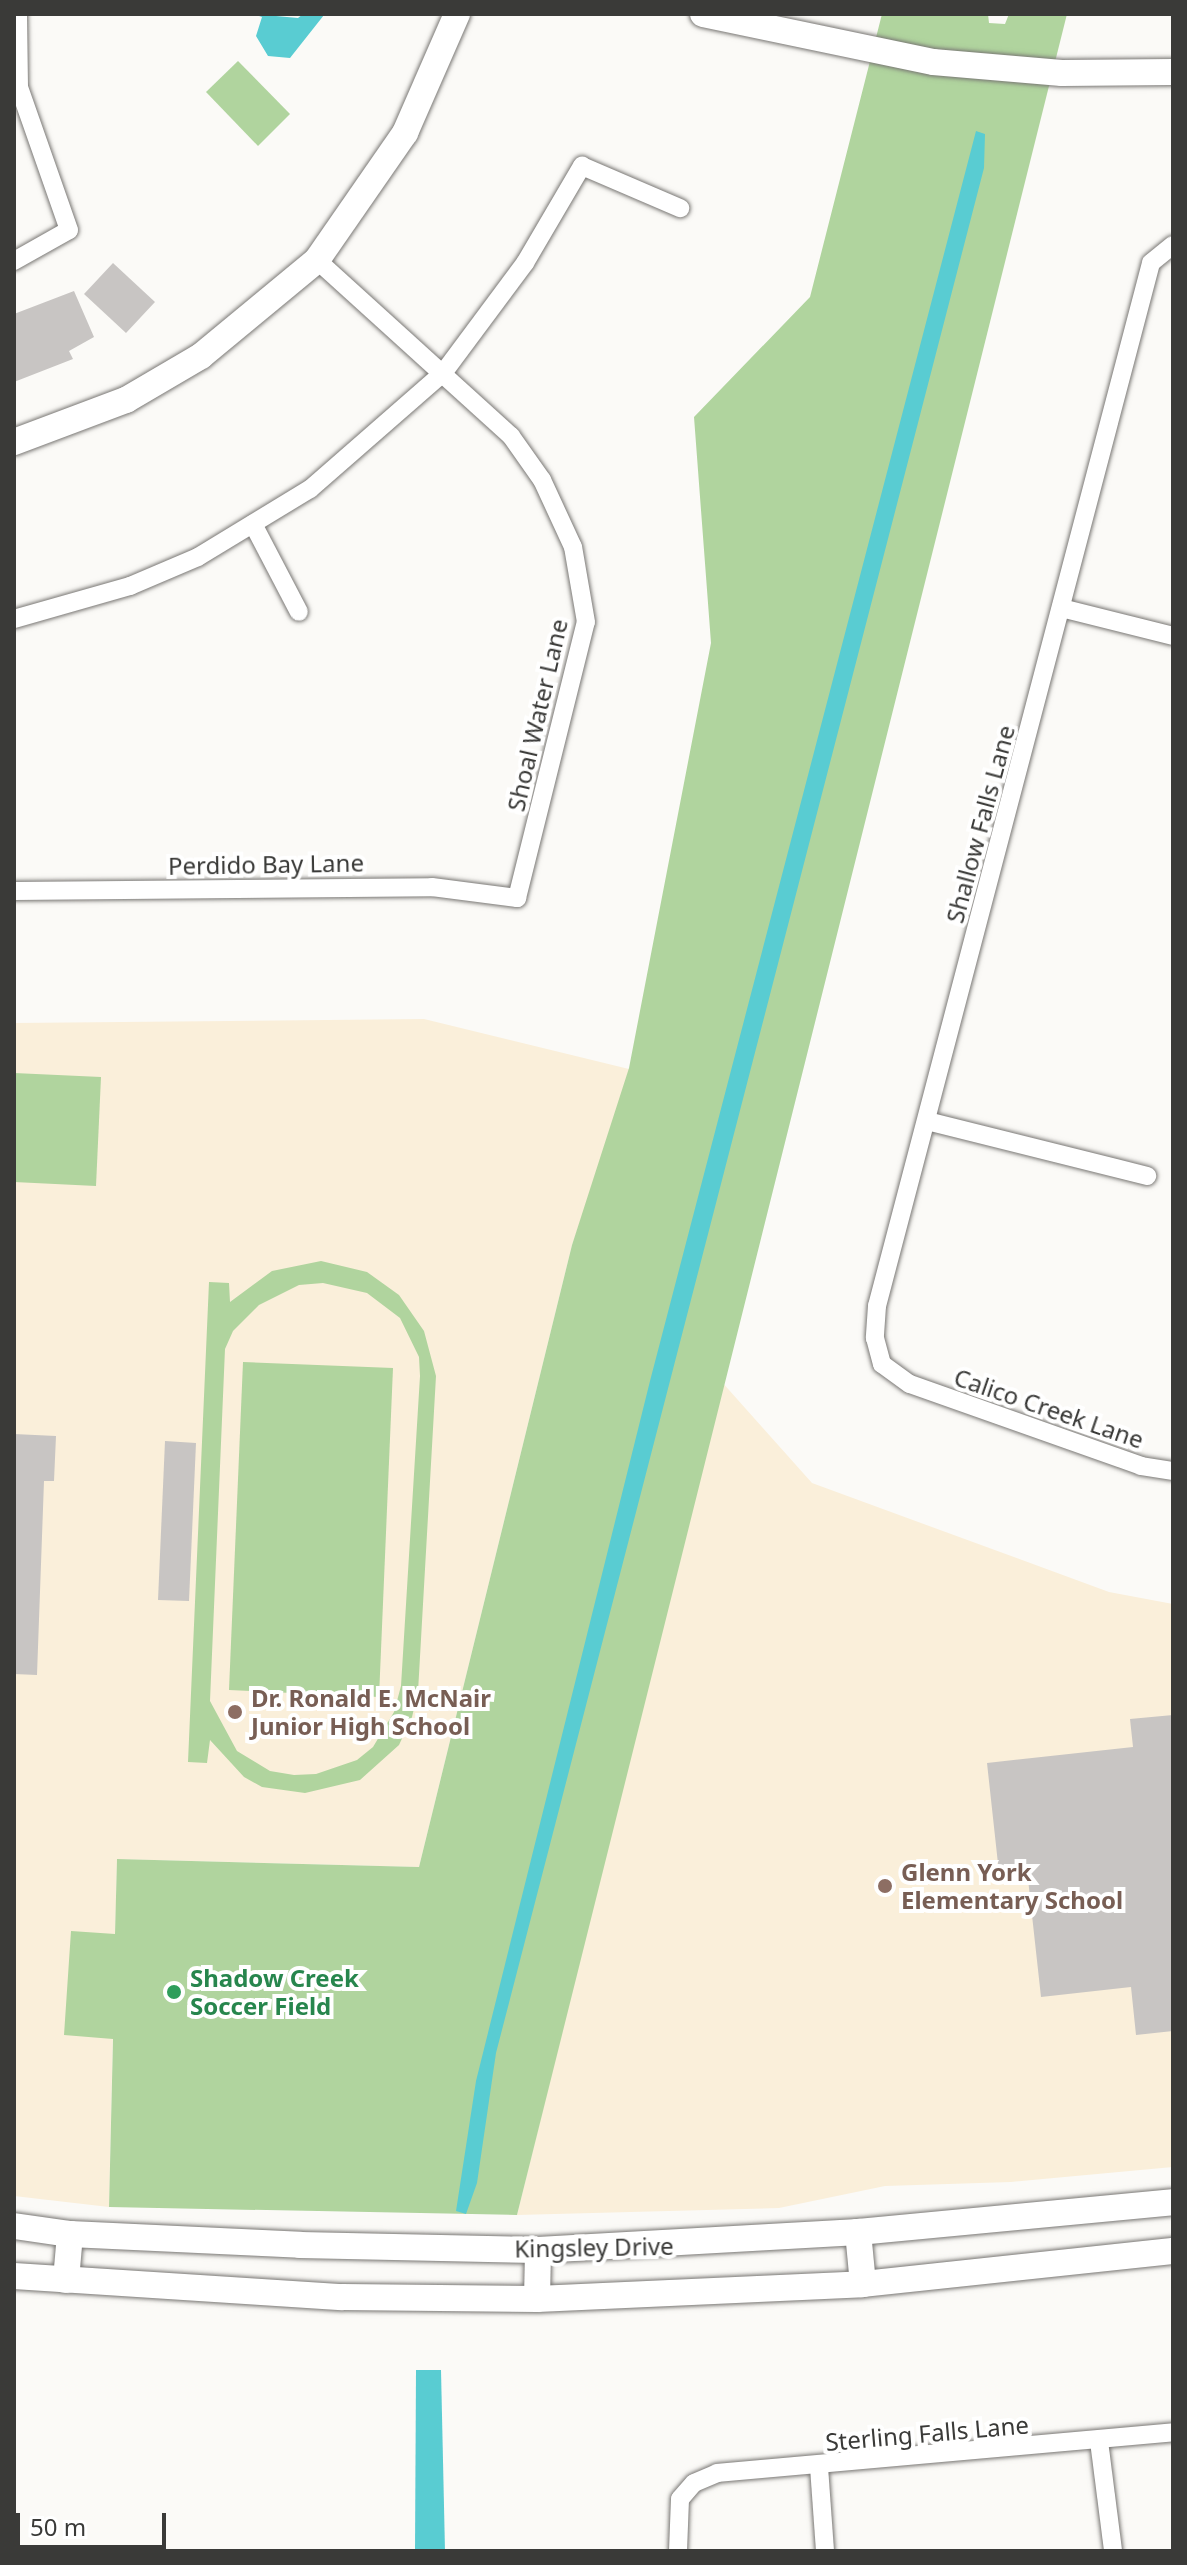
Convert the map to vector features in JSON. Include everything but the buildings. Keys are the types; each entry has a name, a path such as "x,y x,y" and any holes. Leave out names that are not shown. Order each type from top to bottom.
{"main road":[{"path":"14,442 126,400 201,356 317,260 405,133 457,14"},
{"path":"703,14 933,62 1062,73 1173,72"},
{"name":"Kingsley Drive","path":"14,2226 70,2234 538,2250 858,2232 1173,2202"},
{"path":"858,2232 863,2284"},
{"path":"66,2280 70,2234"},
{"path":"537,2299 538,2250"},
{"name":"Kingsley Drive","path":"14,2276 342,2297 537,2299 863,2284 1173,2251"}],"street":[{"path":"14,261 69,230 19,87 18,14"},
{"path":"14,619 130,586 198,557 321,480 444,372 525,263 582,166 680,208"},
{"name":"Shallow Falls Lane","path":"910,1384 882,1364 875,1328 1151,263 1173,245"},
{"name":"Shoal Water Lane","path":"317,260 511,436 542,480 573,547 586,622 517,898"},
{"path":"253,524 299,612"},
{"path":"1061,608 1173,636"},
{"name":"Perdido Bay Lane","path":"14,891 432,887 517,898"},
{"path":"927,1121 1147,1176"},
{"name":"Calico Creek Lane","path":"910,1384 1141,1466 1173,1471"},
{"name":"Sterling Falls Lane","path":"678,2551 677,2514 688,2487 717,2473 819,2467 1173,2432"},
{"path":"1099,2441 1113,2551"},
{"path":"819,2467 825,2551"}],"shaded area":[{"name":"Dr. Ronald E. McNair Junior High School","path":"424,1019 633,1070 572,1245 419,1867 117,1859 109,2207 14,2196 14,1023"},
{"name":"Glenn York Elementary School","path":"721,1381 812,1483 1109,1592 1173,1604 1173,2167 1011,2182 885,2186 779,2208 517,2215"}],"green space":[{"path":"882,14 988,14 989,23 1005,24 1009,14 1067,14 517,2215 109,2207 113,2039 64,2035 71,1931 115,1934 117,1859 419,1867 572,1245 629,1068 711,643 694,417 810,297"},
{"path":"238,61 290,114 258,146 206,92"},
{"path":"14,1073 101,1077 96,1186 14,1182"},
{"path":"321,1261 367,1272 399,1295 424,1331 436,1376 418,1692 412,1717 399,1745 360,1780 305,1793 262,1787 244,1777 210,1740 207,1763 188,1762 209,1282 229,1283 230,1302 272,1271","holes":["323,1283 367,1293 400,1318 419,1357 401,1686 394,1712 373,1747 357,1760 316,1774 294,1775 270,1771 237,1751 210,1701 225,1349 233,1331 259,1305 299,1285"]},
{"path":"243,1362 393,1368 379,1697 229,1690"}],"water":[{"path":"253,14 298,18 303,14 341,14 324,15 290,58 268,56 256,36 262,17"},
{"path":"976,131 985,134 984,168 496,2053 477,2183 466,2214 456,2211 476,2081 650,1381"},
{"path":"416,2370 441,2370 445,2551 415,2551"}],"place":[{"name":"Dr. Ronald E. McNair Junior High School","path":"235,1712"},
{"name":"Glenn York Elementary School","path":"885,1886"},
{"name":"Shadow Creek Soccer Field","path":"174,1992"}]}
